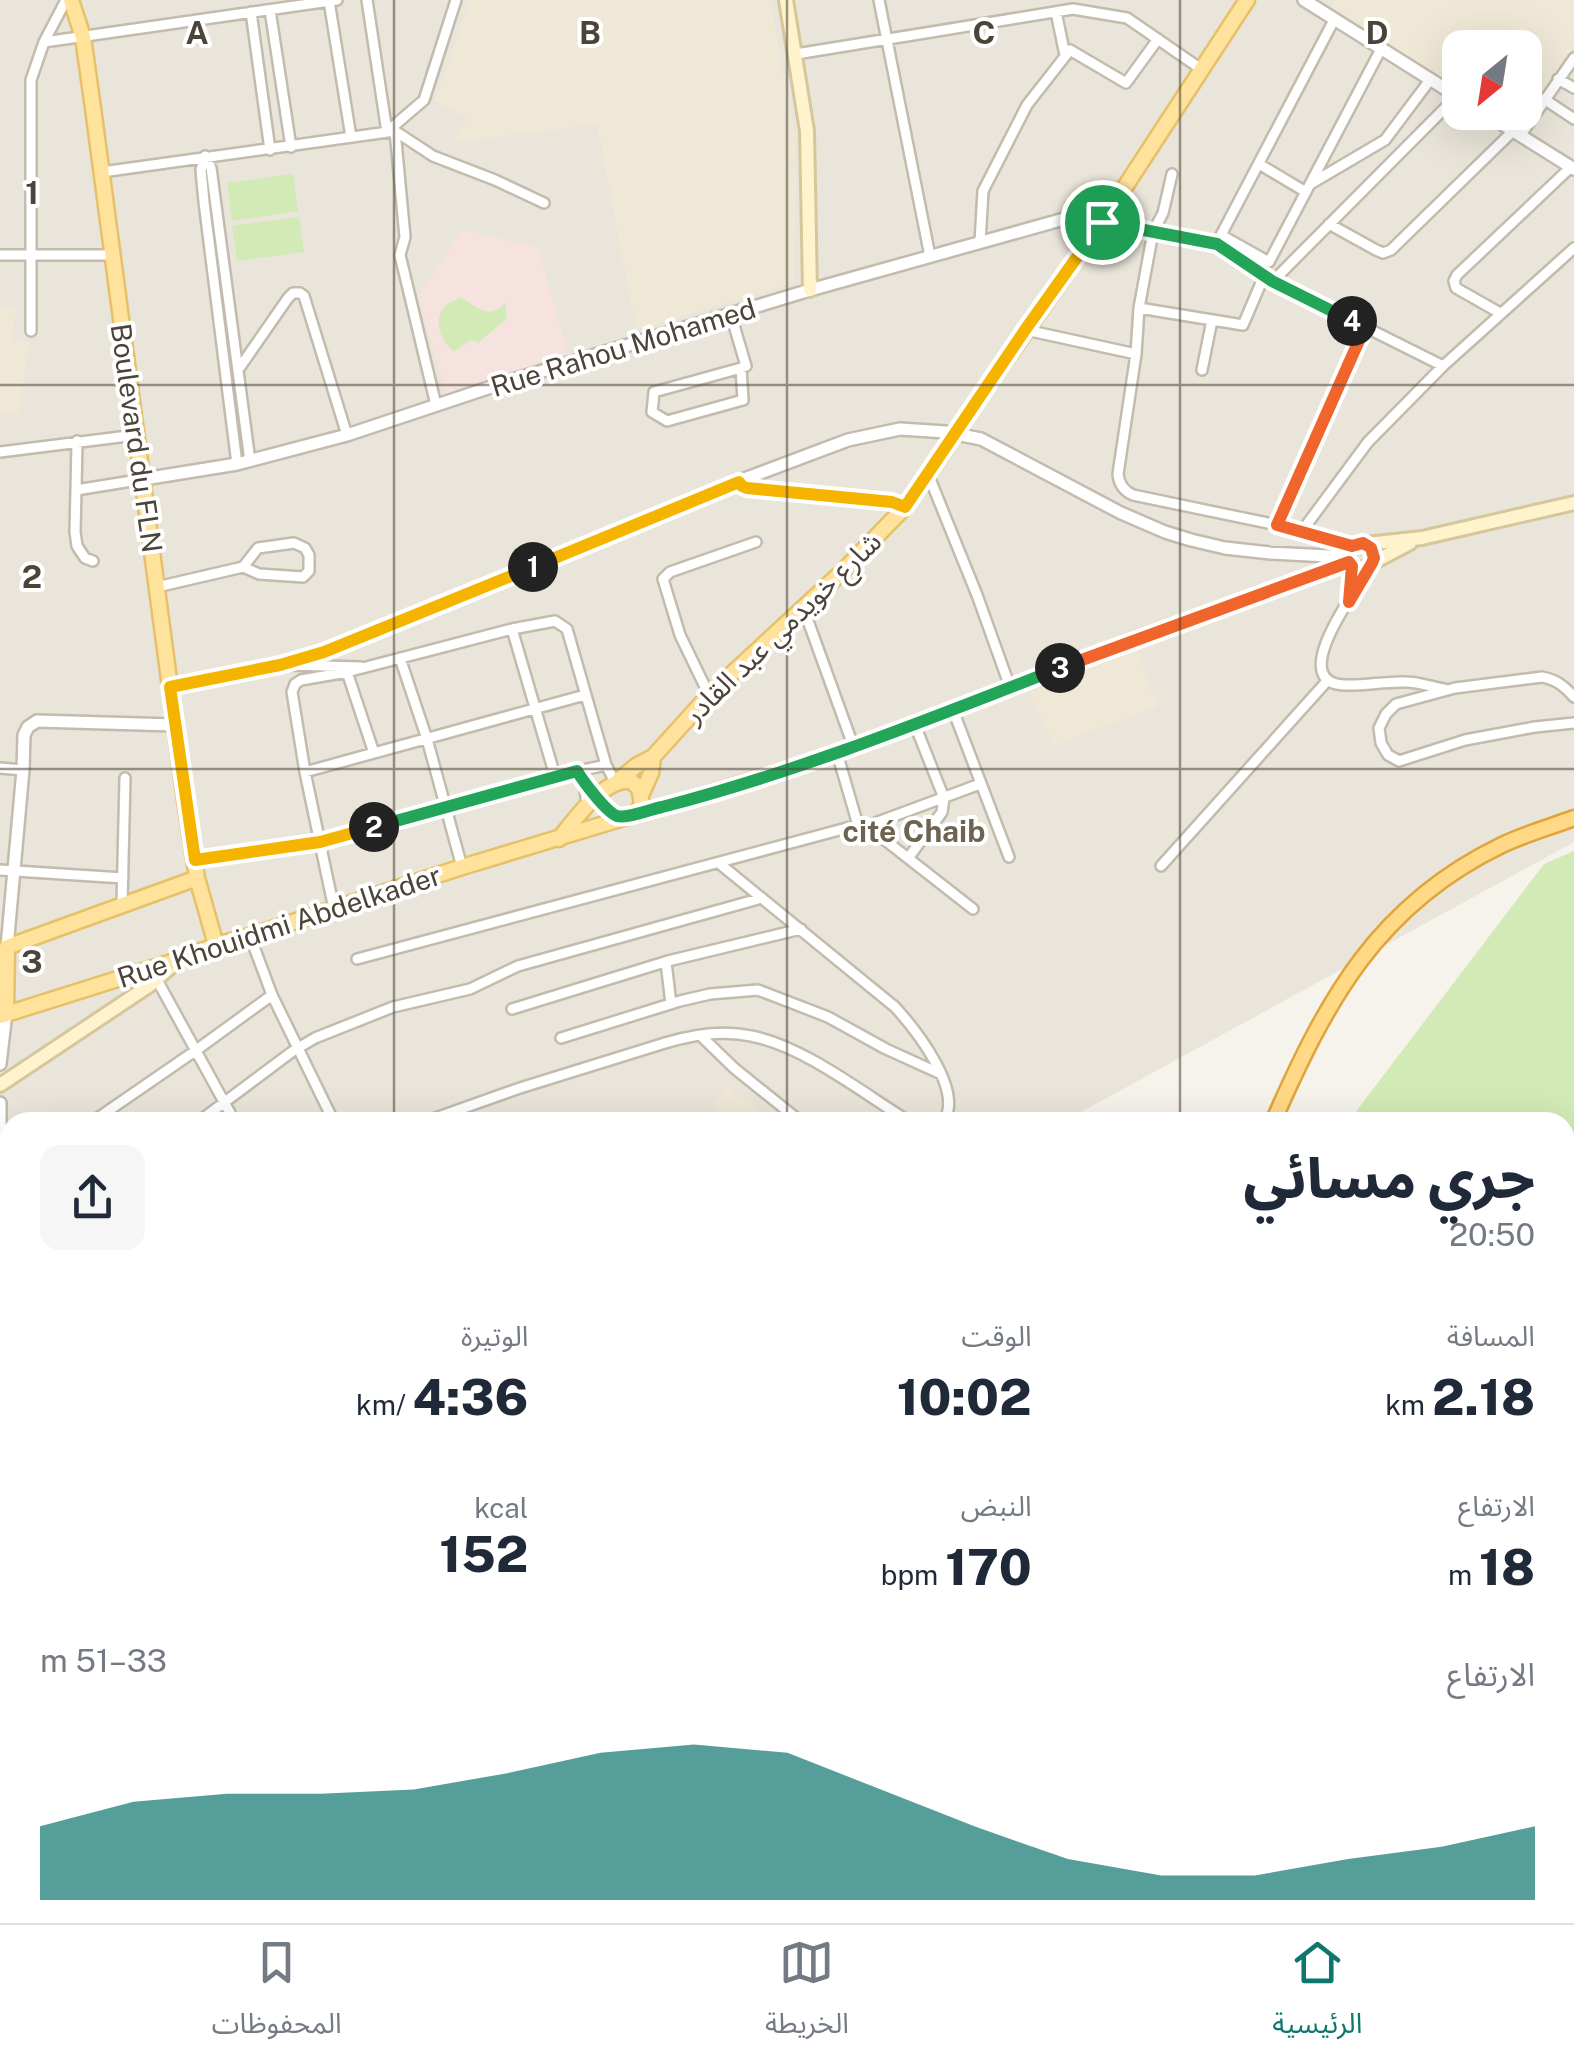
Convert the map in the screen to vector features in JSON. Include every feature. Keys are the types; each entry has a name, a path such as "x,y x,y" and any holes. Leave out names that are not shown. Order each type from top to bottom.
{"highway":[{"path":"1278,1112 1332,1002 1369,947 1392,922 1436,884 1486,854 1522,836 1574,818"}],"main road":[{"name":"Boulevard du FLN","path":"69,0 83,37 197,878 216,945"},
{"path":"786,0 807,131 810,290"},
{"name":"شارع خويدمي عبد القادر","path":"559,839 636,766 653,757 709,694 842,572 905,507 1102,222 1247,0"},
{"path":"636,805 636,784 606,793 613,814 636,805 677,803 915,725 1350,558 1359,543 1422,538 1574,504"},
{"path":"1350,558 1362,569 1422,538"},
{"path":"1367,544 1374,552 1371,564"},
{"name":"شارع خويدمي عبد القادر","path":"636,805 651,773 653,757"},
{"path":"559,839 636,805"},
{"name":"Rue Khouidmi Abdelkader","path":"3,1015 462,866 559,839"},
{"path":"3,1015 4,949 197,878"},
{"path":"0,1085 150,985 178,960"}],"street":[{"path":"32,331 31,80 44,42 69,0"},
{"path":"44,42 333,0 350,138"},
{"path":"367,0 406,237 400,254 436,404"},
{"path":"102,172 391,131 424,100 456,0"},
{"path":"879,0 930,256"},
{"path":"1304,0 1442,87"},
{"path":"267,7 290,147"},
{"path":"796,54 1059,7 1127,18 1201,69"},
{"path":"1059,7 1066,55"},
{"path":"251,12 270,150"},
{"path":"1219,240 1334,20"},
{"path":"980,242 983,191 1027,106 1070,50 1126,83 1158,39"},
{"path":"1102,222 1219,240 1270,262 1381,50"},
{"path":"1329,224 1383,253 1391,250 1516,134 1574,58"},
{"path":"1558,79 1574,88"},
{"path":"1308,188 1385,140 1430,80"},
{"path":"1544,99 1574,119"},
{"path":"1139,308 1243,325 1268,278 1442,113"},
{"path":"1500,313 1456,288 1454,281 1572,168 1510,130"},
{"path":"391,131 433,156 544,203"},
{"path":"205,156 211,168 237,370 244,463"},
{"path":"205,156 201,170 204,202 244,463"},
{"path":"1259,164 1308,188"},
{"path":"1172,174 1154,232 1139,308 1118,474 1122,487 1133,495 1302,531 1350,558"},
{"name":"Rue Rahou Mohamed","path":"144,479 244,463 347,435 810,290 1064,219 1102,222"},
{"path":"1219,240 1268,278 1442,366"},
{"path":"1302,531 1368,442 1442,366 1574,248"},
{"path":"0,255 113,255"},
{"path":"237,370 288,298 294,292 300,293 347,435"},
{"path":"731,314 746,366 654,392 652,412 667,421 743,400 740,368"},
{"path":"1202,370 1212,320"},
{"path":"1277,525 1365,327"},
{"path":"1025,330 1136,354"},
{"path":"170,687 324,652 739,482 848,440 900,428 981,440 1121,514 1164,532 1225,548 1350,558"},
{"path":"0,452 136,435"},
{"path":"77,441 75,532 84,558 92,561"},
{"path":"928,474 1010,687"},
{"path":"76,490 144,479"},
{"path":"739,482 747,488 892,502 905,507"},
{"path":"709,694 680,635 663,579 670,572 756,542"},
{"path":"157,587 243,567 259,574 303,577 309,571 305,548 294,544 258,548 243,567"},
{"path":"1349,602 1350,558"},
{"path":"1371,564 1320,656 1319,664 1328,680 1346,685 1410,682 1447,690"},
{"path":"803,607 854,748"},
{"path":"334,909 292,692 294,684 301,680 555,621 567,629 606,764 606,793 584,782 577,771"},
{"path":"512,629 555,776"},
{"path":"400,658 462,866"},
{"path":"280,665 364,668"},
{"path":"347,672 374,753"},
{"path":"1574,697 1564,685 1542,677 1447,690 1396,704 1379,728 1388,755 1399,761 1484,736 1574,723"},
{"path":"1161,866 1328,680"},
{"path":"305,772 585,696"},
{"path":"953,710 1009,857"},
{"path":"4,949 7,870 28,726 37,720 174,725"},
{"path":"910,857 942,812 944,798 915,725"},
{"path":"837,753 863,826 910,857 973,910"},
{"path":"195,860 320,842 606,764"},
{"path":"0,768 23,770"},
{"path":"122,904 125,778"},
{"path":"357,960 863,826 980,784"},
{"path":"720,864 895,1007 941,1074 948,1112"},
{"path":"7,870 123,878"},
{"path":"212,1112 315,1038 393,1007 470,989 518,966 762,898"},
{"path":"512,1010 666,962 801,930"},
{"path":"250,936 272,995 329,1112"},
{"path":"666,962 671,1004"},
{"path":"156,978 229,1112"},
{"path":"560,1038 710,994 758,990 828,1017 941,1074"},
{"path":"107,1112 272,995"},
{"path":"0,1064 3,1015"},
{"path":"700,1035 789,1112"},
{"path":"452,1112 665,1042 700,1035 749,1035 770,1041 820,1066 894,1112"},
{"path":"0,1102 0,1243"}],"shaded area":[{"path":"0,0 1574,0 1574,842 1081,1112 0,1112"},
{"path":"470,0 770,0 795,133 795,159 788,161 789,170 796,169 794,279 790,284 636,330 597,124 453,143 467,117 435,101"},
{"path":"1336,0 1574,0 1574,47 1542,93 1542,30 1442,30 1442,80 1331,8"},
{"path":"462,230 538,247 568,353 446,394 418,296"},
{"path":"0,305 17,308 12,339 29,342 18,415 0,412"},
{"path":"1136,649 1158,706 1053,746 1030,693"},
{"path":"724,1085 760,1112 715,1112"}],"green space":[{"path":"293,174 298,211 232,221 227,183"},
{"path":"299,217 304,252 237,261 232,226"},
{"path":"461,297 488,312 505,303 507,318 478,343 471,340 454,351 442,336 439,317 446,305"},
{"path":"1574,851 1574,1112 1356,1112 1544,864"}],"district":[{"name":"cité Chaib","path":"914,831"}],"route":[{"path":"1102,222 1217,244 1272,281 1365,327 1277,525 1371,548 1372,563 1349,602 1349,562 1138,638 854,748 628,817 610,811 577,771 320,842 195,860 170,687 324,652 739,482 747,488 892,502 905,507 1102,222"}]}
